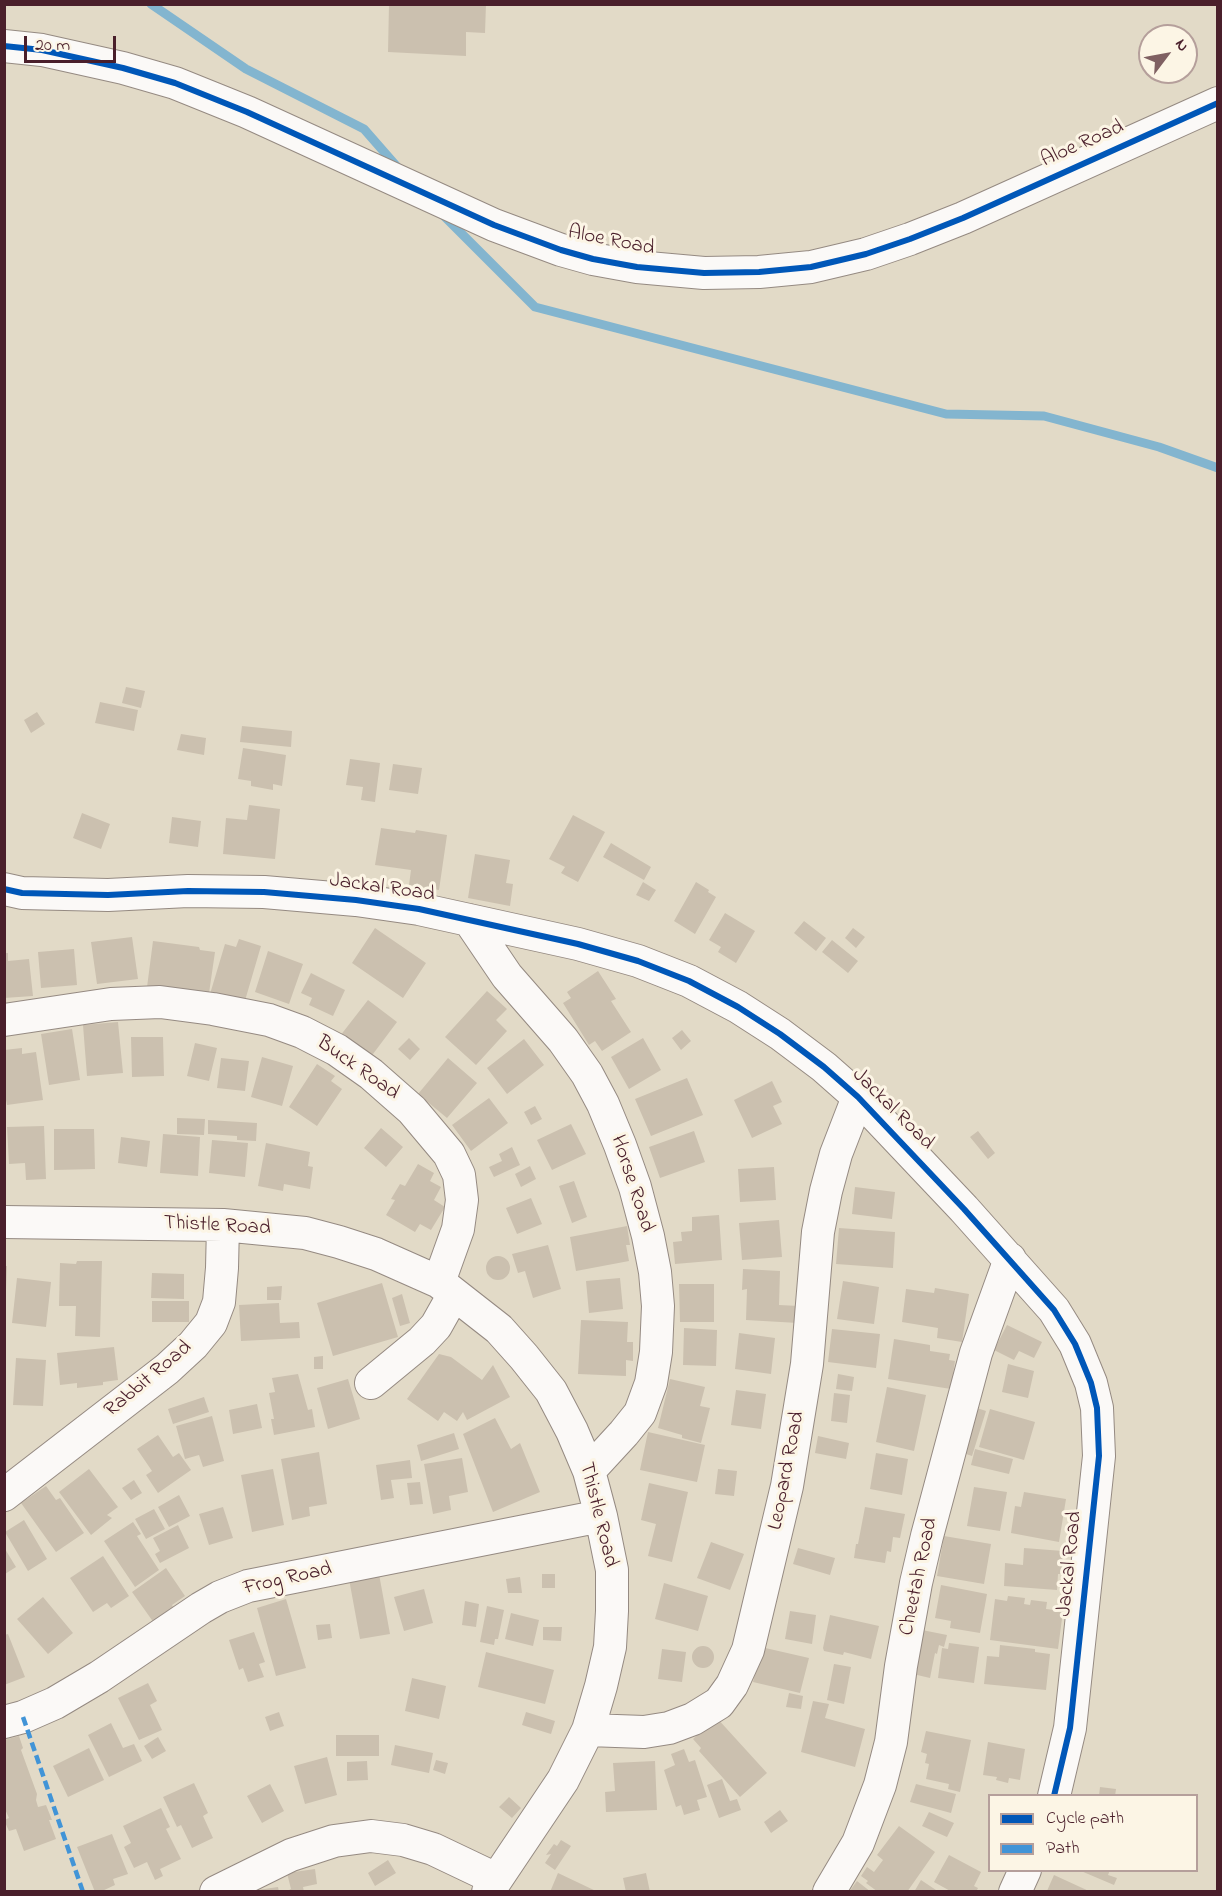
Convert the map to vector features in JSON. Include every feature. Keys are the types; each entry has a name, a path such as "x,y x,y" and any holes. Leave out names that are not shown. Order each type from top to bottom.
{"street":[{"name":"Aloe Road","path":"4,46 42,50 123,68 175,83 247,112 494,225 561,250 592,259 637,267 704,273 759,272 811,267 866,254 963,218 1218,103"},
{"name":"Jackal Road","path":"4,889 22,893 108,895 188,891 264,892 356,900 419,909 578,944 628,958 689,981 738,1007 780,1034 824,1067 858,1097 1010,1259 1054,1310 1075,1344 1091,1383 1097,1408 1099,1456 1071,1716 1054,1794"},
{"name":"Horse Road","path":"469,920 507,976 563,1040 587,1074 603,1104 620,1145 635,1187 648,1236 655,1272 658,1306 656,1352 651,1383 640,1413 589,1472"},
{"name":"Buck Road","path":"4,1020 111,1004 160,1002 269,1020 302,1032 337,1050 371,1074 412,1110 449,1154 459,1176 462,1200 458,1229 436,1326 422,1341 371,1383"},
{"name":"Leopard Road","path":"588,1730 644,1732 669,1728 693,1719 719,1703 732,1685 748,1650 787,1486 807,1364 818,1232 826,1191 836,1155 858,1097"},
{"name":"Thistle Road","path":"4,1222 223,1225 305,1233 376,1254 446,1288 499,1329 551,1391 572,1431 589,1472 601,1516 612,1570 610,1647 602,1686 588,1730 563,1780 492,1886"},
{"name":"Rabbit Road","path":"4,1496 167,1369 193,1345 211,1323 219,1302 223,1225"},
{"name":"Cheetah Road","path":"829,1892 858,1843 880,1785 891,1742 901,1666 927,1536 976,1353 1010,1259"},
{"name":"Frog Road","path":"4,1722 23,1717 55,1703 99,1677 201,1608 220,1597 248,1586 601,1516"},
{"path":"216,1892 291,1855 334,1841 371,1836 403,1840 433,1849 492,1886"},
{"path":"1015,1892 1024,1872"}],"building":[{"path":"389,4 486,4 485,33 466,32 466,56 388,52"},
{"path":"126,687 145,691 141,708 122,703"},
{"path":"100,702 138,710 134,731 95,723"},
{"path":"37,712 45,724 31,733 24,720"},
{"path":"242,726 292,731 291,747 240,742"},
{"path":"181,734 206,738 204,755 177,750"},
{"path":"243,748 286,755 282,786 273,784 273,790 251,786 251,781 238,779"},
{"path":"350,759 380,763 375,802 361,800 363,787 346,785"},
{"path":"393,764 422,768 418,794 389,790"},
{"path":"249,805 280,809 275,859 223,854 226,818 247,820"},
{"path":"82,813 110,824 101,849 73,838"},
{"path":"573,815 605,832 578,882 561,873 565,867 549,859"},
{"path":"172,817 201,821 198,847 169,843"},
{"path":"381,828 447,835 439,890 409,885 411,870 375,865"},
{"path":"611,843 651,867 644,880 603,857"},
{"path":"475,854 510,860 506,883 513,884 510,906 468,898"},
{"path":"643,882 656,890 649,901 636,895"},
{"path":"696,882 716,897 695,934 674,921"},
{"path":"725,913 755,931 736,963 718,952 721,947 709,940"},
{"path":"804,921 826,938 816,951 794,933"},
{"path":"375,928 426,963 403,998 352,963"},
{"path":"853,928 865,937 856,948 845,938"},
{"path":"132,937 138,979 97,984 91,942"},
{"path":"239,939 261,946 244,1004 210,994 225,944 236,947"},
{"path":"832,940 858,961 848,973 822,952"},
{"path":"153,941 199,947 200,950 215,952 208,1000 146,995"},
{"path":"74,949 77,985 41,988 38,952"},
{"path":"268,951 303,964 289,1004 255,992"},
{"path":"4,953 8,953 8,961 29,959 33,996 4,998"},
{"path":"598,971 616,999 611,1001 631,1032 602,1051 595,1041 589,1045 563,1003 571,998 567,992"},
{"path":"311,973 345,990 333,1016 309,1005 312,998 301,993"},
{"path":"487,991 507,1009 496,1020 507,1031 476,1065 445,1037"},
{"path":"368,1000 397,1022 370,1058 340,1036"},
{"path":"118,1022 123,1073 87,1076 83,1025"},
{"path":"72,1029 80,1080 49,1085 41,1034"},
{"path":"682,1030 691,1041 681,1050 672,1038"},
{"path":"131,1037 163,1037 164,1076 132,1077"},
{"path":"409,1038 420,1049 410,1060 398,1049"},
{"path":"643,1038 661,1070 629,1089 611,1057"},
{"path":"524,1039 544,1065 507,1094 487,1068"},
{"path":"195,1043 217,1048 209,1081 187,1076"},
{"path":"22,1048 22,1054 36,1052 43,1100 7,1105 4,1090 4,1050"},
{"path":"262,1057 293,1066 282,1106 251,1097"},
{"path":"221,1058 249,1061 245,1091 217,1088"},
{"path":"448,1058 477,1083 447,1118 418,1094"},
{"path":"317,1064 335,1076 331,1081 342,1089 317,1126 289,1107"},
{"path":"687,1078 703,1115 651,1136 635,1099"},
{"path":"772,1081 782,1102 773,1106 782,1124 752,1138 734,1100"},
{"path":"489,1098 508,1123 471,1151 452,1125"},
{"path":"535,1106 542,1119 531,1125 524,1112"},
{"path":"177,1118 205,1119 204,1135 177,1134"},
{"path":"208,1120 257,1123 256,1141 237,1140 237,1136 208,1134"},
{"path":"571,1124 586,1154 552,1170 537,1140"},
{"path":"44,1126 46,1179 26,1180 25,1163 9,1164 7,1127"},
{"path":"381,1128 403,1147 386,1167 364,1148"},
{"path":"54,1129 94,1129 95,1169 54,1170"},
{"path":"694,1131 705,1162 660,1178 649,1147"},
{"path":"978,1131 995,1153 988,1159 970,1137"},
{"path":"163,1134 200,1137 198,1176 160,1173"},
{"path":"121,1137 150,1141 147,1167 118,1163"},
{"path":"212,1140 248,1143 245,1177 209,1173"},
{"path":"266,1143 310,1152 308,1166 313,1167 310,1189 284,1184 283,1191 258,1186"},
{"path":"512,1147 520,1165 494,1177 489,1167 502,1161 499,1154"},
{"path":"418,1164 434,1173 430,1181 441,1187 434,1200 445,1207 431,1230 420,1224 415,1232 386,1215 395,1200 391,1199 400,1184 405,1186"},
{"path":"530,1166 536,1179 521,1187 515,1174"},
{"path":"774,1167 776,1200 740,1202 738,1169"},
{"path":"574,1181 587,1217 572,1223 559,1186"},
{"path":"855,1187 895,1192 892,1219 852,1214"},
{"path":"531,1198 542,1224 517,1234 506,1208"},
{"path":"719,1215 722,1260 675,1264 673,1242 682,1241 681,1232 692,1231 692,1217"},
{"path":"779,1220 782,1257 742,1260 739,1223"},
{"path":"627,1226 630,1245 626,1245 629,1261 576,1271 570,1237"},
{"path":"839,1228 895,1232 893,1268 836,1264"},
{"path":"548,1245 561,1289 533,1298 525,1271 518,1273 512,1254"},
{"path":"498,1256 506,1260 510,1268 506,1276 498,1280 490,1276 486,1268 490,1260"},
{"path":"77,1261 102,1261 100,1337 75,1336 76,1306 59,1306 60,1263 76,1264"},
{"path":"4,1266 7,1266 6,1290 4,1290"},
{"path":"743,1269 780,1271 779,1305 799,1306 798,1323 746,1320 747,1289 742,1290"},
{"path":"152,1273 184,1274 184,1299 151,1298"},
{"path":"17,1278 51,1282 46,1327 12,1323"},
{"path":"620,1278 623,1309 589,1313 586,1281"},
{"path":"843,1281 879,1287 874,1324 837,1319"},
{"path":"382,1283 398,1337 333,1356 317,1303"},
{"path":"679,1284 714,1284 714,1322 680,1322"},
{"path":"282,1286 281,1300 267,1300 267,1287"},
{"path":"935,1288 969,1294 962,1342 937,1338 938,1328 902,1322 906,1289 934,1293"},
{"path":"402,1294 410,1323 400,1326 392,1298"},
{"path":"152,1301 189,1301 189,1322 152,1322"},
{"path":"279,1303 280,1323 299,1322 300,1338 241,1341 239,1305"},
{"path":"581,1320 628,1322 627,1342 633,1342 633,1361 626,1360 626,1376 578,1374"},
{"path":"1007,1325 1042,1342 1034,1358 1019,1351 1014,1360 994,1350"},
{"path":"684,1328 717,1330 716,1366 683,1365"},
{"path":"832,1329 880,1334 876,1368 828,1362"},
{"path":"739,1333 775,1338 771,1374 735,1369"},
{"path":"894,1339 930,1345 930,1351 950,1354 949,1360 955,1361 951,1389 888,1379"},
{"path":"114,1347 118,1380 103,1382 103,1385 77,1388 77,1383 60,1385 57,1353"},
{"path":"439,1354 451,1357 482,1380 493,1365 510,1397 467,1420 463,1412 457,1421 444,1412 438,1421 407,1399"},
{"path":"323,1356 323,1369 314,1369 314,1357"},
{"path":"16,1358 46,1360 43,1406 13,1405"},
{"path":"1008,1364 1034,1371 1028,1398 1002,1392"},
{"path":"298,1374 308,1410 312,1409 315,1427 274,1435 271,1419 274,1419 269,1393 275,1392 272,1378"},
{"path":"838,1374 854,1377 852,1391 836,1389"},
{"path":"348,1379 360,1419 328,1429 317,1388"},
{"path":"670,1379 705,1387 700,1406 710,1408 701,1443 658,1428"},
{"path":"887,1387 926,1395 914,1451 876,1442"},
{"path":"736,1390 766,1394 761,1429 731,1425"},
{"path":"834,1393 850,1395 847,1423 831,1421"},
{"path":"204,1397 209,1412 173,1424 168,1409"},
{"path":"257,1404 262,1428 233,1434 229,1410"},
{"path":"971,1406 986,1411 972,1456 957,1451"},
{"path":"990,1409 1035,1422 1024,1460 979,1447"},
{"path":"212,1416 224,1461 203,1467 199,1455 185,1459 176,1426"},
{"path":"495,1418 511,1449 520,1443 540,1492 493,1512 463,1434"},
{"path":"648,1432 705,1445 697,1482 640,1470"},
{"path":"454,1433 459,1449 421,1461 417,1445"},
{"path":"158,1435 173,1457 179,1453 191,1470 158,1493 146,1475 152,1471 137,1449"},
{"path":"818,1436 849,1443 846,1459 815,1453"},
{"path":"975,1449 1013,1459 1009,1474 971,1465"},
{"path":"319,1452 327,1504 309,1507 310,1516 292,1520 281,1459"},
{"path":"876,1453 908,1459 902,1495 870,1489"},
{"path":"462,1458 468,1492 449,1496 451,1510 433,1514 424,1464"},
{"path":"410,1460 412,1478 391,1480 394,1498 381,1500 376,1465"},
{"path":"89,1469 118,1507 107,1515 112,1518 91,1535 59,1492"},
{"path":"273,1469 284,1525 252,1532 241,1475"},
{"path":"718,1469 737,1471 734,1496 715,1494"},
{"path":"134,1480 142,1493 131,1500 122,1488"},
{"path":"420,1482 423,1504 410,1505 407,1483"},
{"path":"649,1483 688,1492 672,1562 648,1556 656,1524 641,1520"},
{"path":"46,1486 56,1500 60,1498 84,1533 56,1552 21,1503"},
{"path":"974,1487 1007,1492 1000,1531 967,1526"},
{"path":"1024,1492 1066,1499 1059,1542 1011,1533 1015,1506 1021,1507"},
{"path":"179,1495 190,1516 169,1527 158,1507"},
{"path":"223,1507 233,1538 209,1545 199,1514"},
{"path":"865,1507 905,1514 900,1538 893,1537 891,1552 887,1551 885,1563 854,1558"},
{"path":"154,1509 165,1529 146,1539 135,1519"},
{"path":"24,1520 47,1559 28,1571 5,1532"},
{"path":"133,1522 141,1534 137,1536 159,1570 135,1587 104,1541"},
{"path":"178,1525 189,1548 160,1563 155,1554 160,1551 153,1538"},
{"path":"944,1536 991,1544 984,1584 937,1576"},
{"path":"711,1542 744,1554 730,1590 697,1578"},
{"path":"798,1548 835,1558 830,1575 793,1564"},
{"path":"1024,1548 1063,1551 1062,1574 1058,1574 1057,1590 1004,1586 1005,1563 1023,1565"},
{"path":"5,1549 16,1567 5,1574"},
{"path":"103,1556 129,1596 111,1608 107,1603 93,1612 70,1578"},
{"path":"166,1568 185,1596 172,1605 174,1609 154,1623 132,1592"},
{"path":"379,1574 390,1634 360,1639 349,1579"},
{"path":"542,1574 555,1574 555,1588 542,1588"},
{"path":"520,1577 522,1593 508,1593 506,1579"},
{"path":"664,1583 708,1596 698,1631 655,1619"},
{"path":"941,1585 987,1594 980,1633 950,1628 951,1621 935,1618"},
{"path":"424,1589 433,1623 404,1631 394,1597"},
{"path":"1008,1596 1025,1598 1024,1604 1030,1605 1031,1600 1047,1602 1046,1609 1063,1611 1058,1649 990,1640 995,1599 1007,1601"},
{"path":"43,1597 73,1633 48,1654 17,1619"},
{"path":"286,1599 306,1668 276,1676 257,1608"},
{"path":"465,1601 479,1604 476,1627 462,1625"},
{"path":"487,1606 504,1610 498,1639 495,1639 494,1645 480,1642"},
{"path":"790,1611 816,1615 812,1644 785,1639"},
{"path":"511,1613 539,1620 533,1646 505,1639"},
{"path":"830,1615 879,1626 871,1659 844,1652 843,1655 824,1651"},
{"path":"330,1624 332,1638 318,1640 316,1625"},
{"path":"543,1627 562,1627 561,1641 543,1640"},
{"path":"922,1630 947,1635 944,1647 939,1645 937,1654 935,1653 930,1678 913,1674"},
{"path":"254,1632 265,1662 259,1664 264,1677 248,1682 243,1668 239,1670 229,1640"},
{"path":"8,1634 25,1677 4,1685 4,1635"},
{"path":"949,1643 979,1647 974,1683 938,1678 942,1648 948,1649"},
{"path":"1000,1645 1035,1649 1035,1652 1050,1654 1046,1690 984,1684 987,1656 999,1657"},
{"path":"703,1646 711,1649 714,1657 711,1665 703,1668 695,1665 692,1657 695,1649"},
{"path":"761,1647 809,1658 800,1693 753,1682"},
{"path":"662,1649 686,1652 682,1682 658,1679"},
{"path":"486,1652 554,1670 545,1704 478,1687"},
{"path":"834,1664 851,1667 844,1704 827,1700"},
{"path":"412,1678 446,1686 439,1719 405,1711"},
{"path":"148,1683 157,1701 150,1705 162,1730 139,1740 118,1698"},
{"path":"789,1693 803,1696 801,1709 786,1707"},
{"path":"813,1701 829,1704 825,1718 865,1729 855,1767 801,1752"},
{"path":"279,1712 284,1726 270,1731 265,1717"},
{"path":"526,1712 555,1721 551,1734 522,1725"},
{"path":"716,1717 767,1773 740,1797 699,1751 701,1748 693,1739"},
{"path":"111,1723 123,1748 134,1744 142,1761 109,1777 88,1735"},
{"path":"926,1731 971,1740 960,1792 948,1789 949,1784 926,1779 929,1764 925,1763 927,1754 921,1752"},
{"path":"336,1735 379,1735 379,1756 336,1756"},
{"path":"19,1736 23,1748 21,1750 37,1794 38,1807 46,1805 56,1839 24,1851 16,1829 9,1831 4,1820 9,1818 4,1807 4,1740"},
{"path":"158,1737 166,1751 152,1759 144,1746"},
{"path":"988,1742 1025,1749 1020,1780 1009,1778 1008,1783 996,1780 997,1777 983,1775"},
{"path":"395,1745 433,1753 429,1773 391,1765"},
{"path":"89,1748 104,1780 68,1797 53,1766"},
{"path":"684,1749 689,1762 695,1760 707,1797 697,1800 700,1810 684,1815 681,1805 676,1807 664,1770 675,1765 671,1754"},
{"path":"327,1757 337,1795 305,1804 294,1766"},
{"path":"436,1760 448,1763 445,1774 433,1770"},
{"path":"367,1761 368,1780 347,1781 347,1762"},
{"path":"655,1761 657,1810 606,1812 605,1792 615,1791 613,1763"},
{"path":"722,1779 730,1801 737,1799 741,1810 719,1818 707,1785"},
{"path":"194,1783 208,1813 203,1816 213,1838 192,1848 181,1825 177,1827 163,1797"},
{"path":"270,1784 284,1811 262,1823 247,1796"},
{"path":"916,1784 956,1794 951,1813 910,1802"},
{"path":"1100,1787 1116,1789 1115,1794 1099,1794"},
{"path":"509,1797 521,1808 512,1818 499,1807"},
{"path":"161,1808 170,1827 166,1829 181,1859 160,1869 163,1876 155,1880 147,1862 134,1868 124,1847 131,1843 123,1826"},
{"path":"780,1810 788,1821 771,1833 764,1822"},
{"path":"929,1812 954,1823 947,1837 922,1826"},
{"path":"899,1826 935,1852 907,1892 878,1892 861,1876 867,1867 874,1872 883,1860 877,1855"},
{"path":"112,1834 128,1874 113,1879 115,1885 95,1892 77,1847"},
{"path":"561,1840 571,1846 555,1870 545,1863 551,1854 546,1855 554,1844 557,1846"},
{"path":"949,1855 981,1872 974,1886 978,1888 976,1892 952,1892 934,1882"},
{"path":"388,1860 396,1873 375,1886 368,1873"},
{"path":"315,1869 317,1884 303,1887 304,1892 285,1892 291,1889 287,1873"},
{"path":"1083,1872 1109,1872 1108,1875 1117,1878 1114,1885"},
{"path":"558,1873 598,1892 550,1892"},
{"path":"646,1873 650,1892 626,1892 623,1878"},
{"path":"1054,1875 1091,1892 1047,1891"},
{"path":"921,1880 936,1890 935,1892 914,1892"},
{"path":"857,1881 871,1892 849,1892"},
{"path":"278,1887 279,1892 257,1892 257,1890"}],"waterway":[{"path":"151,4 246,69 364,129 399,169"},
{"path":"442,214 535,307 946,414 1044,416 1159,447 1218,468"}],"marked path":[{"path":"23,1717 83,1892"}],"cycle path":[{"path":"4,46 42,50 123,68 175,83 247,112 494,225 561,250 637,267 704,273 759,272 811,267 866,254 963,218 1218,103"},
{"path":"4,889 22,893 108,895 188,891 264,892 356,900 419,909 578,944 638,961 689,981 738,1007 780,1034 824,1067 858,1097 964,1209 1054,1310 1075,1344 1091,1383 1097,1408 1099,1456 1070,1728 1054,1794"}]}
